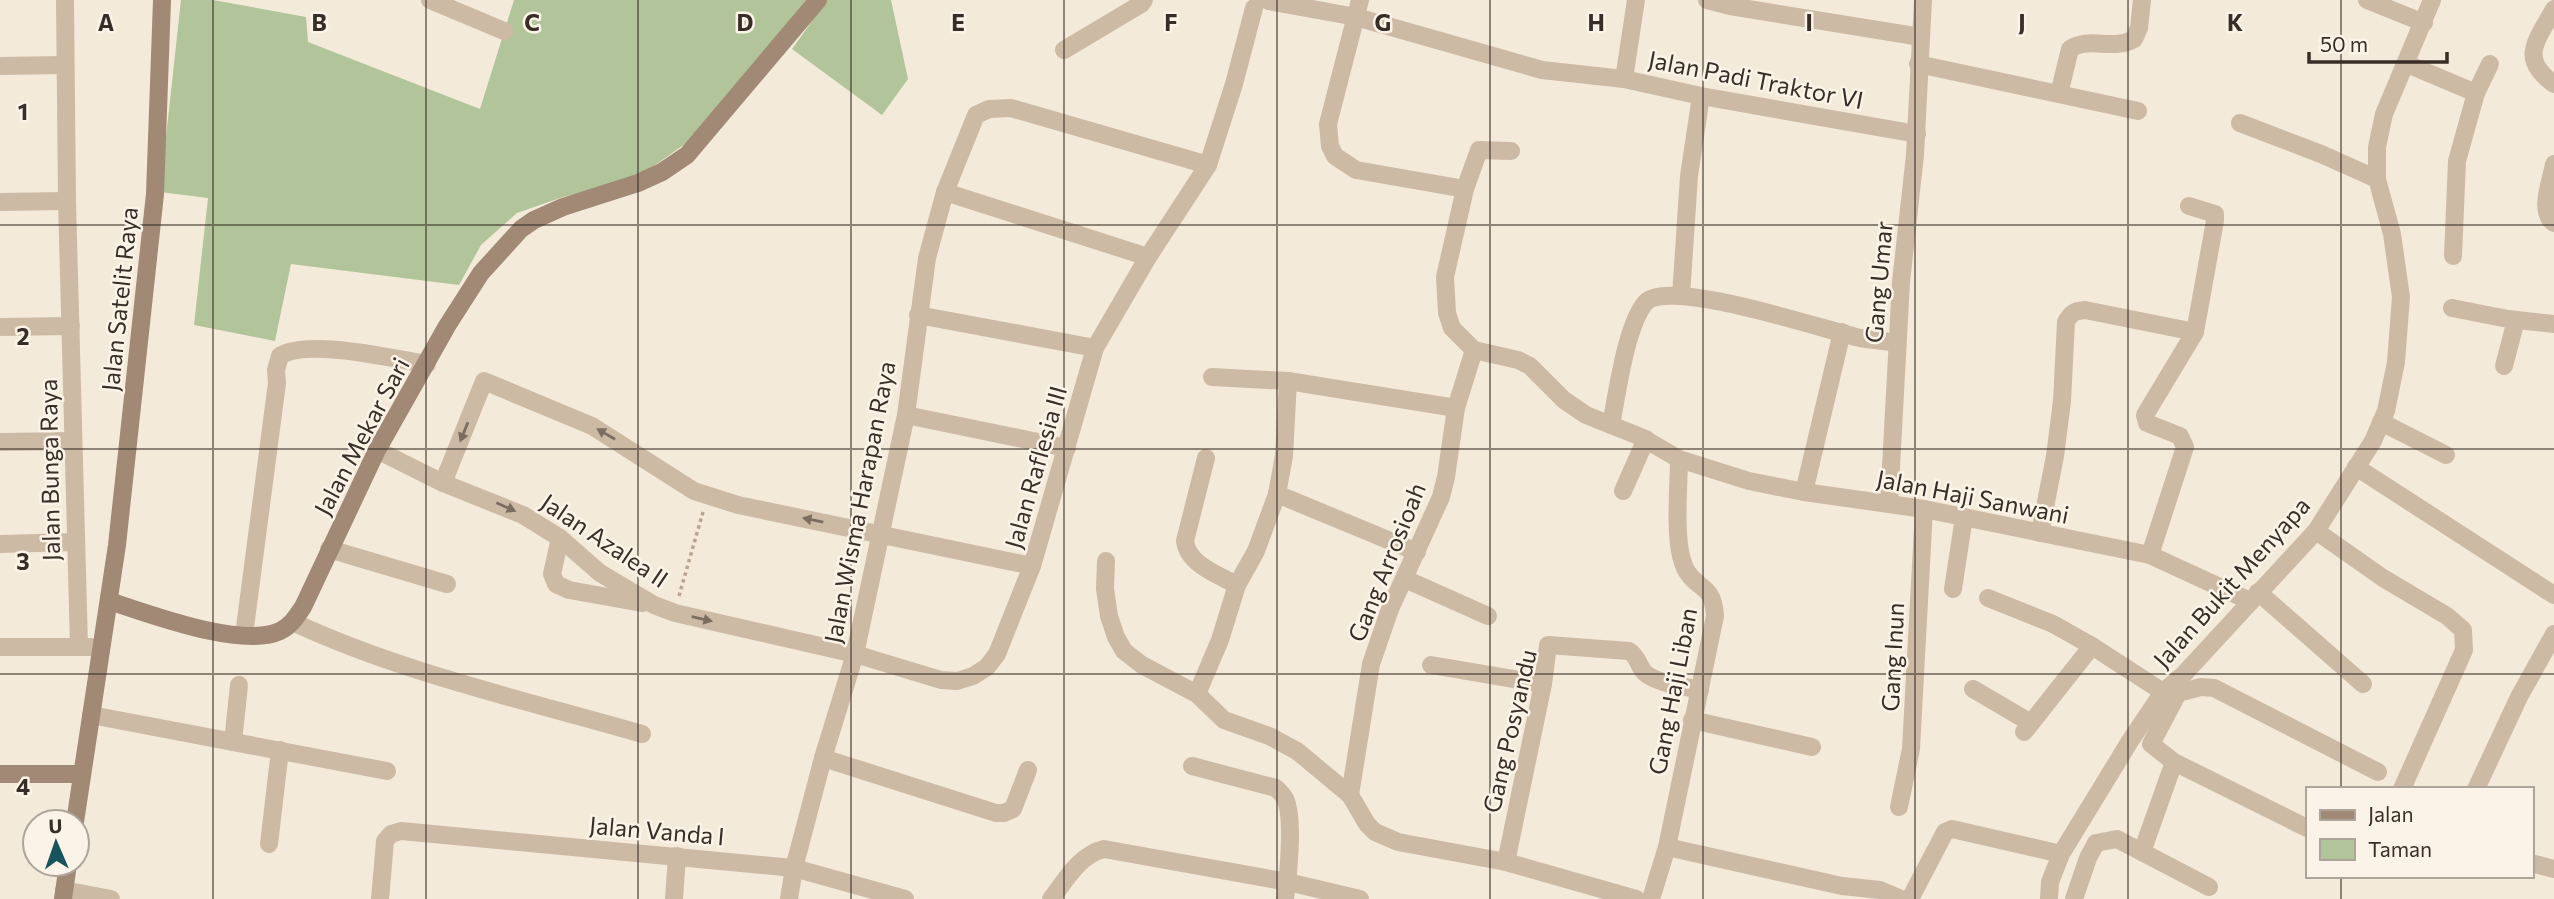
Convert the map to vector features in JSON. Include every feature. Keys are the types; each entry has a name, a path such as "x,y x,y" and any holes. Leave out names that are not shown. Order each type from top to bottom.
{"street":[{"name":"Jalan Bunga Raya","path":"65,0 66,201 79,646"},
{"name":"Jalan Satelit Raya","path":"109,601 127,465 155,194 162,0"},
{"path":"430,0 504,31"},
{"name":"Jalan Mekar Sari","path":"293,622 303,607 377,450 481,273 521,229 534,220 563,206 638,183 662,172 687,155 818,0"},
{"path":"1064,50 1144,0"},
{"name":"Jalan Padi Traktor VI","path":"1636,0 1624,79 1701,96 1917,134"},
{"path":"1707,0 1921,37"},
{"name":"Gang Umar","path":"1889,504 1897,343 1917,134 1918,64 1923,0"},
{"path":"2059,94 2070,49 2080,44 2119,44 2134,39 2139,28 2143,0"},
{"path":"2367,0 2424,23"},
{"name":"Jalan Bukit Menyapa","path":"2049,899 2050,882 2061,855 2163,692 2183,675 2316,531 2356,467 2386,411 2396,362 2401,297 2392,234 2377,179 2377,146 2384,114 2432,0"},
{"path":"1261,4 1358,8 1532,68 1624,79"},
{"name":"Jalan Raflesia III","path":"855,654 941,680 957,681 973,676 987,667 997,654 1031,566 1095,348 1148,257 1208,165 1261,4"},
{"path":"1358,8 1328,124 1330,146 1335,156 1356,170 1465,189"},
{"path":"2554,9 2536,44 2533,59 2538,73 2554,84"},
{"path":"1918,64 2138,111"},
{"path":"2407,64 2476,93"},
{"path":"2453,256 2456,161 2476,93 2490,64"},
{"path":"0,66 65,65"},
{"path":"1681,296 1695,211 1689,176 1701,96"},
{"name":"Jalan Wisma Harapan Raya","path":"789,899 794,868 823,758 855,654 905,415 927,258 945,192 976,115 989,109 1011,108 1208,165"},
{"path":"2240,123 2377,179"},
{"path":"1474,350 1452,328 1447,313 1445,277 1465,189 1479,150 1511,151"},
{"path":"2554,164 2546,209 2548,218 2554,223"},
{"path":"945,192 1148,257"},
{"path":"0,202 66,201"},
{"path":"2150,555 2185,447 2180,436 2147,423 2146,415 2195,332 2215,214 2189,206"},
{"path":"1611,425 1629,337 1642,308 1652,298 1681,296 1732,304 1897,343"},
{"path":"2452,308 2554,324"},
{"path":"2040,533 2055,456 2062,401 2066,322 2070,315 2074,311 2085,310 2195,332"},
{"path":"918,314 1095,348"},
{"path":"2504,366 2516,320"},
{"path":"0,327 71,326"},
{"path":"1804,492 1842,332"},
{"path":"244,635 277,383 276,370 280,356 297,349 329,349 426,364"},
{"name":"Gang Arrosioah","path":"1350,795 1371,664 1390,609 1444,487 1456,408 1474,350"},
{"name":"Jalan Haji Sanwani","path":"1474,350 1523,363 1575,409 1646,439 1679,460 1749,481 1804,492 1924,509 2150,555 2254,596 2363,684"},
{"path":"1213,377 1288,381 1456,408"},
{"path":"1197,694 1220,640 1237,584 1256,551 1277,494 1284,456 1288,381"},
{"path":"443,483 484,382 592,426 677,481 707,496 738,505 1031,566"},
{"path":"905,415 1067,448"},
{"path":"2381,422 2446,455"},
{"path":"1623,491 1646,439"},
{"path":"0,442 73,441"},
{"name":"Jalan Azalea II","path":"377,450 443,483 512,510 560,538 600,573 654,605 675,613 855,654"},
{"path":"1206,458 1185,541 1186,549 1199,565 1237,584"},
{"name":"Gang Haji Liban","path":"1651,899 1667,847 1714,616 1714,603 1710,592 1691,576 1683,564 1678,521 1679,460"},
{"path":"2356,467 2554,595"},
{"path":"1277,494 1417,552"},
{"name":"Gang Inun","path":"1899,807 1911,750 1924,509"},
{"path":"1953,589 1964,517"},
{"path":"2316,531 2383,578 2447,615 2463,630 2464,650 2403,787"},
{"path":"560,538 552,575 556,584 569,590 654,605"},
{"path":"0,544 75,542"},
{"path":"329,549 447,584"},
{"path":"1106,561 1105,589 1109,616 1115,637 1124,651 1142,665 1197,694 1224,720 1269,736 1297,751 1350,795 1367,824 1385,838 1506,862 1636,899"},
{"path":"1405,579 1488,616"},
{"path":"1988,598 2053,624 2163,692"},
{"path":"77,808 109,601 189,625 244,635 278,632 293,622 353,647 440,676 642,734"},
{"path":"2477,787 2519,697 2554,634"},
{"name":"Gang Posyandu","path":"1506,862 1543,684 1548,645 1629,650 1650,676 1700,690"},
{"path":"1973,689 2028,728 2092,646"},
{"path":"0,648 102,647"},
{"path":"1431,665 1543,684"},
{"path":"233,742 239,685"},
{"path":"2306,828 2174,762 2151,744 2178,693 2201,687 2214,688 2378,772"},
{"path":"91,715 387,771"},
{"path":"1692,720 1812,747"},
{"path":"269,844 280,750"},
{"path":"823,758 996,813 1013,809 1028,770"},
{"path":"2142,852 2174,762"},
{"path":"1192,766 1276,789 1285,798 1289,810 1286,890"},
{"path":"0,774 82,774"},
{"path":"1910,899 1945,832 1952,829 2061,855"},
{"name":"Jalan Vanda I","path":"380,899 385,841 391,834 401,831 794,868 905,899"},
{"path":"2074,899 2088,858 2096,844 2117,839 2209,887"},
{"path":"1667,847 1841,892 1880,890 1901,899"},
{"path":"1051,899 1080,862 1104,849 1286,890 1360,899"},
{"path":"674,899 677,856"},
{"path":"2533,864 2554,869"},
{"path":"64,894 111,899"}],"path":[{"path":"675,613 707,496"}],"green space":[{"path":"181,0 213,0 306,17 308,42 480,109 514,0 807,0 686,143 650,169 606,187 563,197 517,213 481,245 459,285 291,264 275,341 194,325 208,198 160,192"},
{"path":"827,0 891,0 908,79 882,115 792,49"}]}
